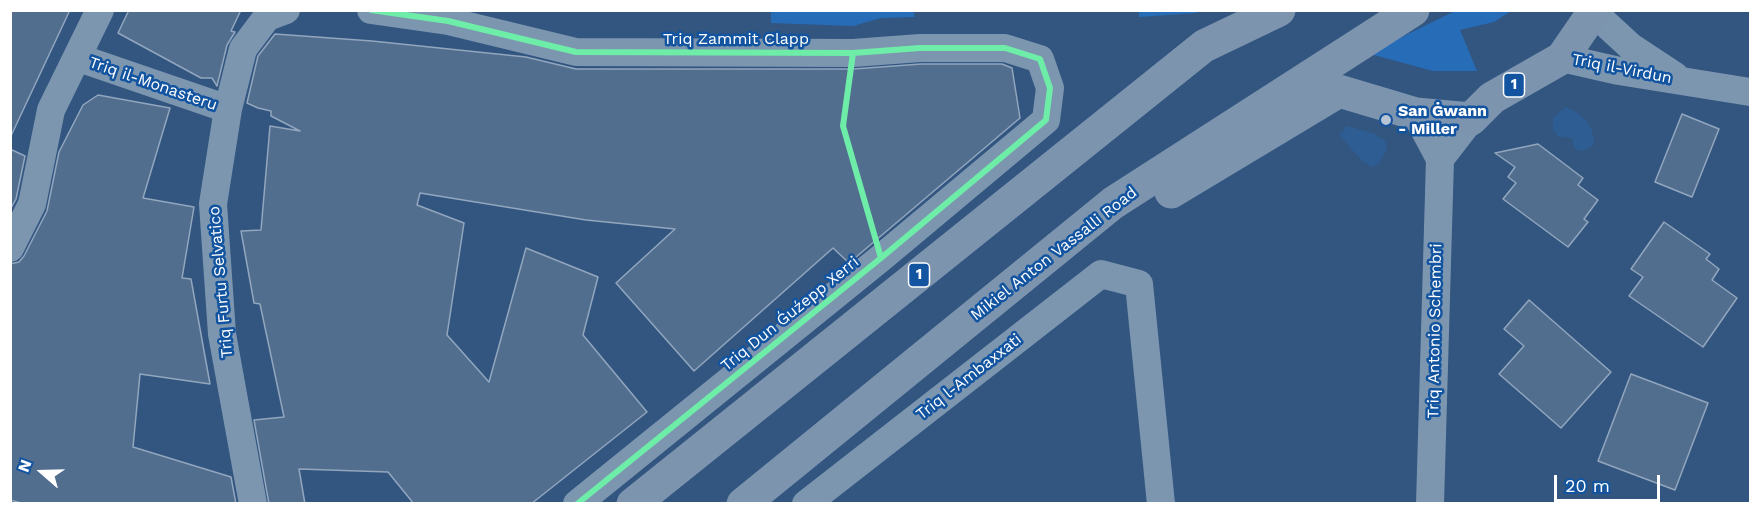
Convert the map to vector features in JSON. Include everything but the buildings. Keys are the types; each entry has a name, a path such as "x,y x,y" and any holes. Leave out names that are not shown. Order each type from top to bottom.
{"highway":[{"name":"1","path":"633,504 1204,46 1240,10"},
{"name":"1","path":"1204,46 1279,10"},
{"name":"Mikiel Anton Vassalli Road","path":"743,504 1113,203 1413,10"},
{"name":"1","path":"1471,119 1492,98 1562,58 1594,11"},
{"path":"1113,203 1169,192 1339,91 1416,114 1471,119"}],"street":[{"path":"10,248 32,204 51,110 79,58 100,10"},
{"name":"Triq Furtu Selvatico","path":"253,504 222,334 213,204 228,109 243,49 267,17 285,10"},
{"name":"Triq Zammit Clapp","path":"371,10 448,21 576,52 853,52 920,48 1005,48 1040,59 1050,88 1046,120"},
{"name":"Triq il-Virdun","path":"1594,11 1631,46 1681,81"},
{"name":"Triq il-Monasteru","path":"79,58 228,109"},
{"name":"Triq il-Virdun","path":"1562,58 1619,71 1750,92"},
{"name":"Triq Antonio Schembri","path":"1416,114 1440,159 1430,504"},
{"path":"1440,159 1471,119"},
{"name":"Triq Dun Ǵuźepp Xerri","path":"577,504 872,265 1046,120"},
{"name":"Triq l-Ambaxxati","path":"806,504 1101,274 1139,284 1161,504"}],"shaded area":[{"path":"771,10 913,10 915,17 881,18 853,26 771,23"},
{"path":"1139,10 1200,11 1139,17"},
{"path":"1455,11 1511,11 1494,22 1460,30 1477,71 1433,71 1374,55 1373,51"},
{"path":"1566,107 1578,113 1590,126 1594,145 1583,151 1575,149 1572,138 1558,136 1553,130 1553,117"},
{"path":"1347,126 1375,134 1385,141 1387,150 1379,163 1372,167 1363,162 1339,135"}],"cycle path":[{"path":"371,10 448,21 576,52 853,53 920,48 1005,48 1040,59 1050,88 1046,120 881,258 577,504"},
{"path":"853,53 843,126 881,258"}],"place":[{"name":"San Ġwann - Miller","path":"1386,120"}]}
